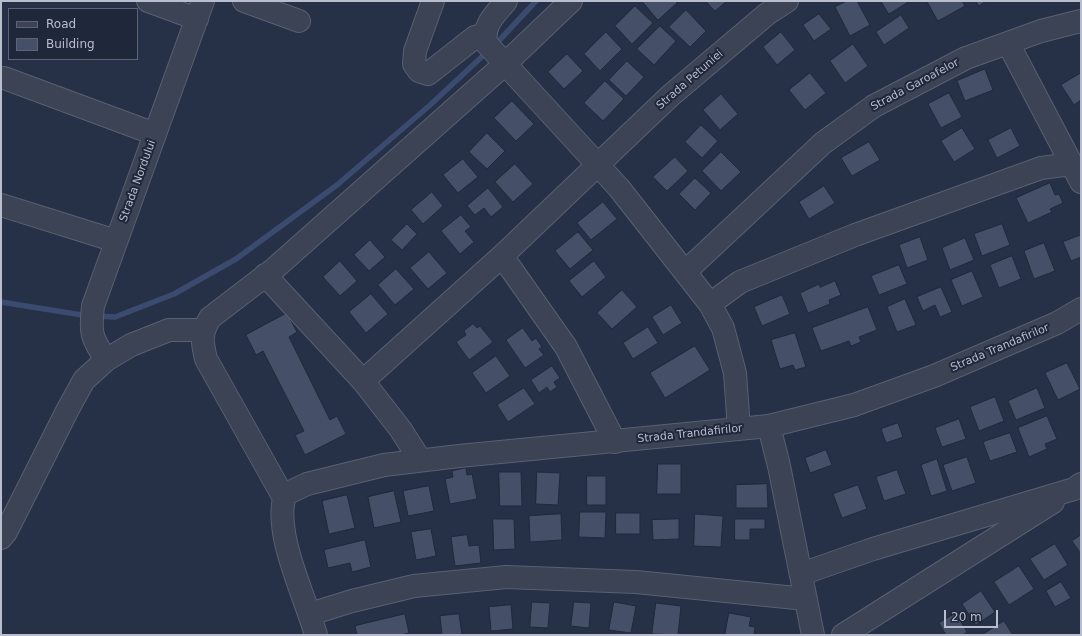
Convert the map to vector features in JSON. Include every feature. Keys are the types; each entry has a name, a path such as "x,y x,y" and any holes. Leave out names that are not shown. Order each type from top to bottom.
{"street":[{"path":"148,1 200,10"},
{"path":"244,1 299,21"},
{"path":"433,1 415,51 414,64 419,71 428,74 475,37 493,49 619,188 670,255 710,304 723,328 735,373 739,429"},
{"path":"493,49 487,24 506,1"},
{"path":"316,635 285,542 282,509 284,498 206,359 202,341 203,330 210,318 265,276 493,49 571,1"},
{"name":"Strada Petuniei","path":"363,381 502,256 670,96 767,14 787,1"},
{"name":"Strada Nordului","path":"106,360 94,341 92,315 116,241 200,10"},
{"name":"Strada Garoafelor","path":"685,272 823,143 874,106 966,58 1041,31 1081,21"},
{"path":"1008,43 1076,173"},
{"path":"4,78 155,134"},
{"path":"710,304 740,282 855,235 1041,168 1076,173"},
{"path":"1,205 116,241"},
{"path":"502,256 566,347 615,442"},
{"path":"265,276 363,381 402,430 420,460"},
{"name":"Strada Trandafirilor","path":"284,498 288,493 307,484 384,465 420,460 769,426 854,405 934,376 1057,323 1081,309"},
{"path":"1,538 6,532 84,380 106,360 131,345 169,330 203,330"},
{"path":"769,426 779,466 814,635"},
{"path":"801,574 873,548 1077,487"},
{"path":"842,635 1008,532 1077,487"},
{"path":"996,512 1008,532"},
{"path":"310,614 352,600 414,586 506,577 636,582 806,599"}],"building":[{"path":"642,1 675,1 677,3 658,20"},
{"path":"706,1 727,1 715,11"},
{"path":"847,1 857,1 870,25 850,36 835,7"},
{"path":"881,1 910,1 889,14"},
{"path":"927,1 962,1 965,6 938,21"},
{"path":"976,1 986,1 979,6"},
{"path":"635,6 653,23 632,44 615,26"},
{"path":"686,10 706,31 690,47 669,27"},
{"path":"819,14 831,29 814,41 803,25"},
{"path":"901,15 909,28 884,45 876,32"},
{"path":"660,26 676,41 654,65 637,49"},
{"path":"606,32 622,49 600,71 584,54"},
{"path":"781,32 795,50 777,65 763,47"},
{"path":"853,44 868,66 845,83 830,61"},
{"path":"567,54 583,71 564,89 548,72"},
{"path":"627,61 644,77 626,96 609,80"},
{"path":"985,69 993,90 965,101 957,81"},
{"path":"810,73 826,93 805,110 789,90"},
{"path":"1081,73 1081,100 1074,105 1061,85"},
{"path":"605,81 624,99 603,121 584,103"},
{"path":"949,93 962,117 941,128 928,104"},
{"path":"721,94 738,114 720,130 703,110"},
{"path":"512,101 534,124 516,141 494,118"},
{"path":"701,125 718,141 702,158 685,142"},
{"path":"962,128 975,149 954,162 941,141"},
{"path":"1011,128 1020,146 997,158 988,140"},
{"path":"487,133 505,151 487,169 469,152"},
{"path":"869,142 880,160 852,176 841,158"},
{"path":"721,152 741,172 721,191 702,171"},
{"path":"675,157 688,171 667,191 653,177"},
{"path":"463,159 478,177 458,193 443,175"},
{"path":"515,164 533,184 513,202 495,182"},
{"path":"695,178 711,193 695,210 679,194"},
{"path":"1050,183 1055,195 1059,194 1063,203 1050,209 1052,212 1028,223 1016,198"},
{"path":"824,186 835,203 809,219 799,202"},
{"path":"488,188 503,207 491,217 484,208 475,215 467,206"},
{"path":"432,192 443,206 423,224 411,210"},
{"path":"603,202 617,219 591,240 577,223"},
{"path":"461,215 471,227 465,231 474,242 460,254 441,231"},
{"path":"407,224 417,234 402,250 391,240"},
{"path":"1002,224 1010,245 982,256 974,234"},
{"path":"578,232 593,250 570,269 555,251"},
{"path":"1081,235 1081,257 1071,261 1063,242"},
{"path":"920,237 928,260 907,268 899,245"},
{"path":"965,238 974,260 950,270 942,248"},
{"path":"370,240 385,257 369,271 354,255"},
{"path":"1044,243 1055,271 1034,279 1024,251"},
{"path":"429,252 447,273 428,289 410,268"},
{"path":"1012,256 1021,279 999,288 990,265"},
{"path":"340,261 357,281 340,296 323,277"},
{"path":"594,261 606,277 582,297 569,281"},
{"path":"899,265 907,284 879,295 871,276"},
{"path":"396,269 414,289 395,305 378,285"},
{"path":"972,271 983,297 962,306 951,280"},
{"path":"835,281 841,295 829,300 830,304 808,313 800,293 819,284 820,287"},
{"path":"941,287 952,312 940,317 935,305 923,311 917,297"},
{"path":"622,290 637,307 612,329 597,313"},
{"path":"371,294 388,314 366,333 349,312"},
{"path":"782,295 790,314 762,326 754,307"},
{"path":"905,299 916,325 897,332 887,307"},
{"path":"671,305 682,323 663,335 652,317"},
{"path":"868,307 877,330 859,337 861,342 851,346 849,341 821,351 812,328"},
{"path":"287,313 297,332 289,337 330,420 337,416 346,434 305,455 295,435 304,431 263,351 256,355 246,335"},
{"path":"473,324 477,328 480,326 493,342 469,360 456,342 466,335 464,331"},
{"path":"648,327 658,343 633,359 623,343"},
{"path":"523,328 532,341 536,338 542,347 539,349 544,355 525,368 506,340"},
{"path":"795,333 806,367 795,370 793,365 780,369 771,340"},
{"path":"695,346 710,370 665,398 650,373"},
{"path":"496,356 510,376 486,393 472,373"},
{"path":"1067,363 1080,389 1058,400 1045,373"},
{"path":"552,366 560,378 554,382 557,387 550,392 547,387 539,393 531,380"},
{"path":"524,388 535,404 508,422 497,405"},
{"path":"1037,388 1045,408 1016,420 1008,401"},
{"path":"995,397 1004,421 979,431 970,407"},
{"path":"1047,416 1057,439 1045,444 1047,449 1029,457 1018,428"},
{"path":"959,419 966,439 942,447 935,428"},
{"path":"898,423 903,437 886,443 881,429"},
{"path":"1010,433 1017,452 990,461 983,442"},
{"path":"826,450 832,465 810,473 805,458"},
{"path":"967,457 976,483 952,491 943,465"},
{"path":"937,459 947,491 931,496 921,465"},
{"path":"658,464 681,464 681,494 657,494"},
{"path":"466,468 467,475 472,474 477,499 450,504 445,479 453,477 452,471"},
{"path":"897,470 906,494 884,501 876,477"},
{"path":"499,472 521,472 522,506 500,506"},
{"path":"537,472 560,473 558,505 536,504"},
{"path":"587,476 606,476 606,505 587,505"},
{"path":"767,484 768,508 736,508 736,485"},
{"path":"858,485 867,509 842,518 833,494"},
{"path":"429,486 434,511 408,516 403,491"},
{"path":"394,491 401,522 374,528 368,497"},
{"path":"347,495 355,528 329,534 322,501"},
{"path":"580,512 606,512 605,538 579,537"},
{"path":"616,513 640,513 640,534 616,534"},
{"path":"561,514 562,540 530,542 529,516"},
{"path":"695,514 723,516 721,547 694,546"},
{"path":"493,519 514,519 515,549 494,550"},
{"path":"679,519 679,539 653,540 652,520"},
{"path":"735,519 765,519 765,529 750,529 750,540 735,540"},
{"path":"431,529 436,556 416,560 411,532"},
{"path":"467,535 469,546 479,545 481,563 455,566 451,537"},
{"path":"1081,535 1081,554 1072,541"},
{"path":"365,540 371,567 352,572 350,563 328,568 324,550"},
{"path":"1055,544 1068,565 1044,580 1030,559"},
{"path":"1019,566 1034,589 1009,605 994,582"},
{"path":"1061,582 1071,598 1055,607 1046,591"},
{"path":"981,591 995,612 976,625 962,604"},
{"path":"532,602 550,603 548,628 530,627"},
{"path":"574,602 591,603 589,628 571,626"},
{"path":"614,602 636,606 631,633 609,630"},
{"path":"656,603 681,606 678,635 652,634"},
{"path":"511,605 513,629 491,631 489,607"},
{"path":"729,613 751,617 749,626 755,627 754,635 725,635"},
{"path":"956,613 967,632 963,635 946,635 939,623"},
{"path":"405,614 409,633 401,635 357,635 355,626"},
{"path":"459,614 462,635 442,635 440,616"},
{"path":"1004,621 1013,635 982,635"}],"waterway":[{"path":"494,46 536,1"},
{"path":"96,316 115,317 174,294 236,259 337,185 429,106 487,52"},
{"path":"1,302 88,316"}]}
